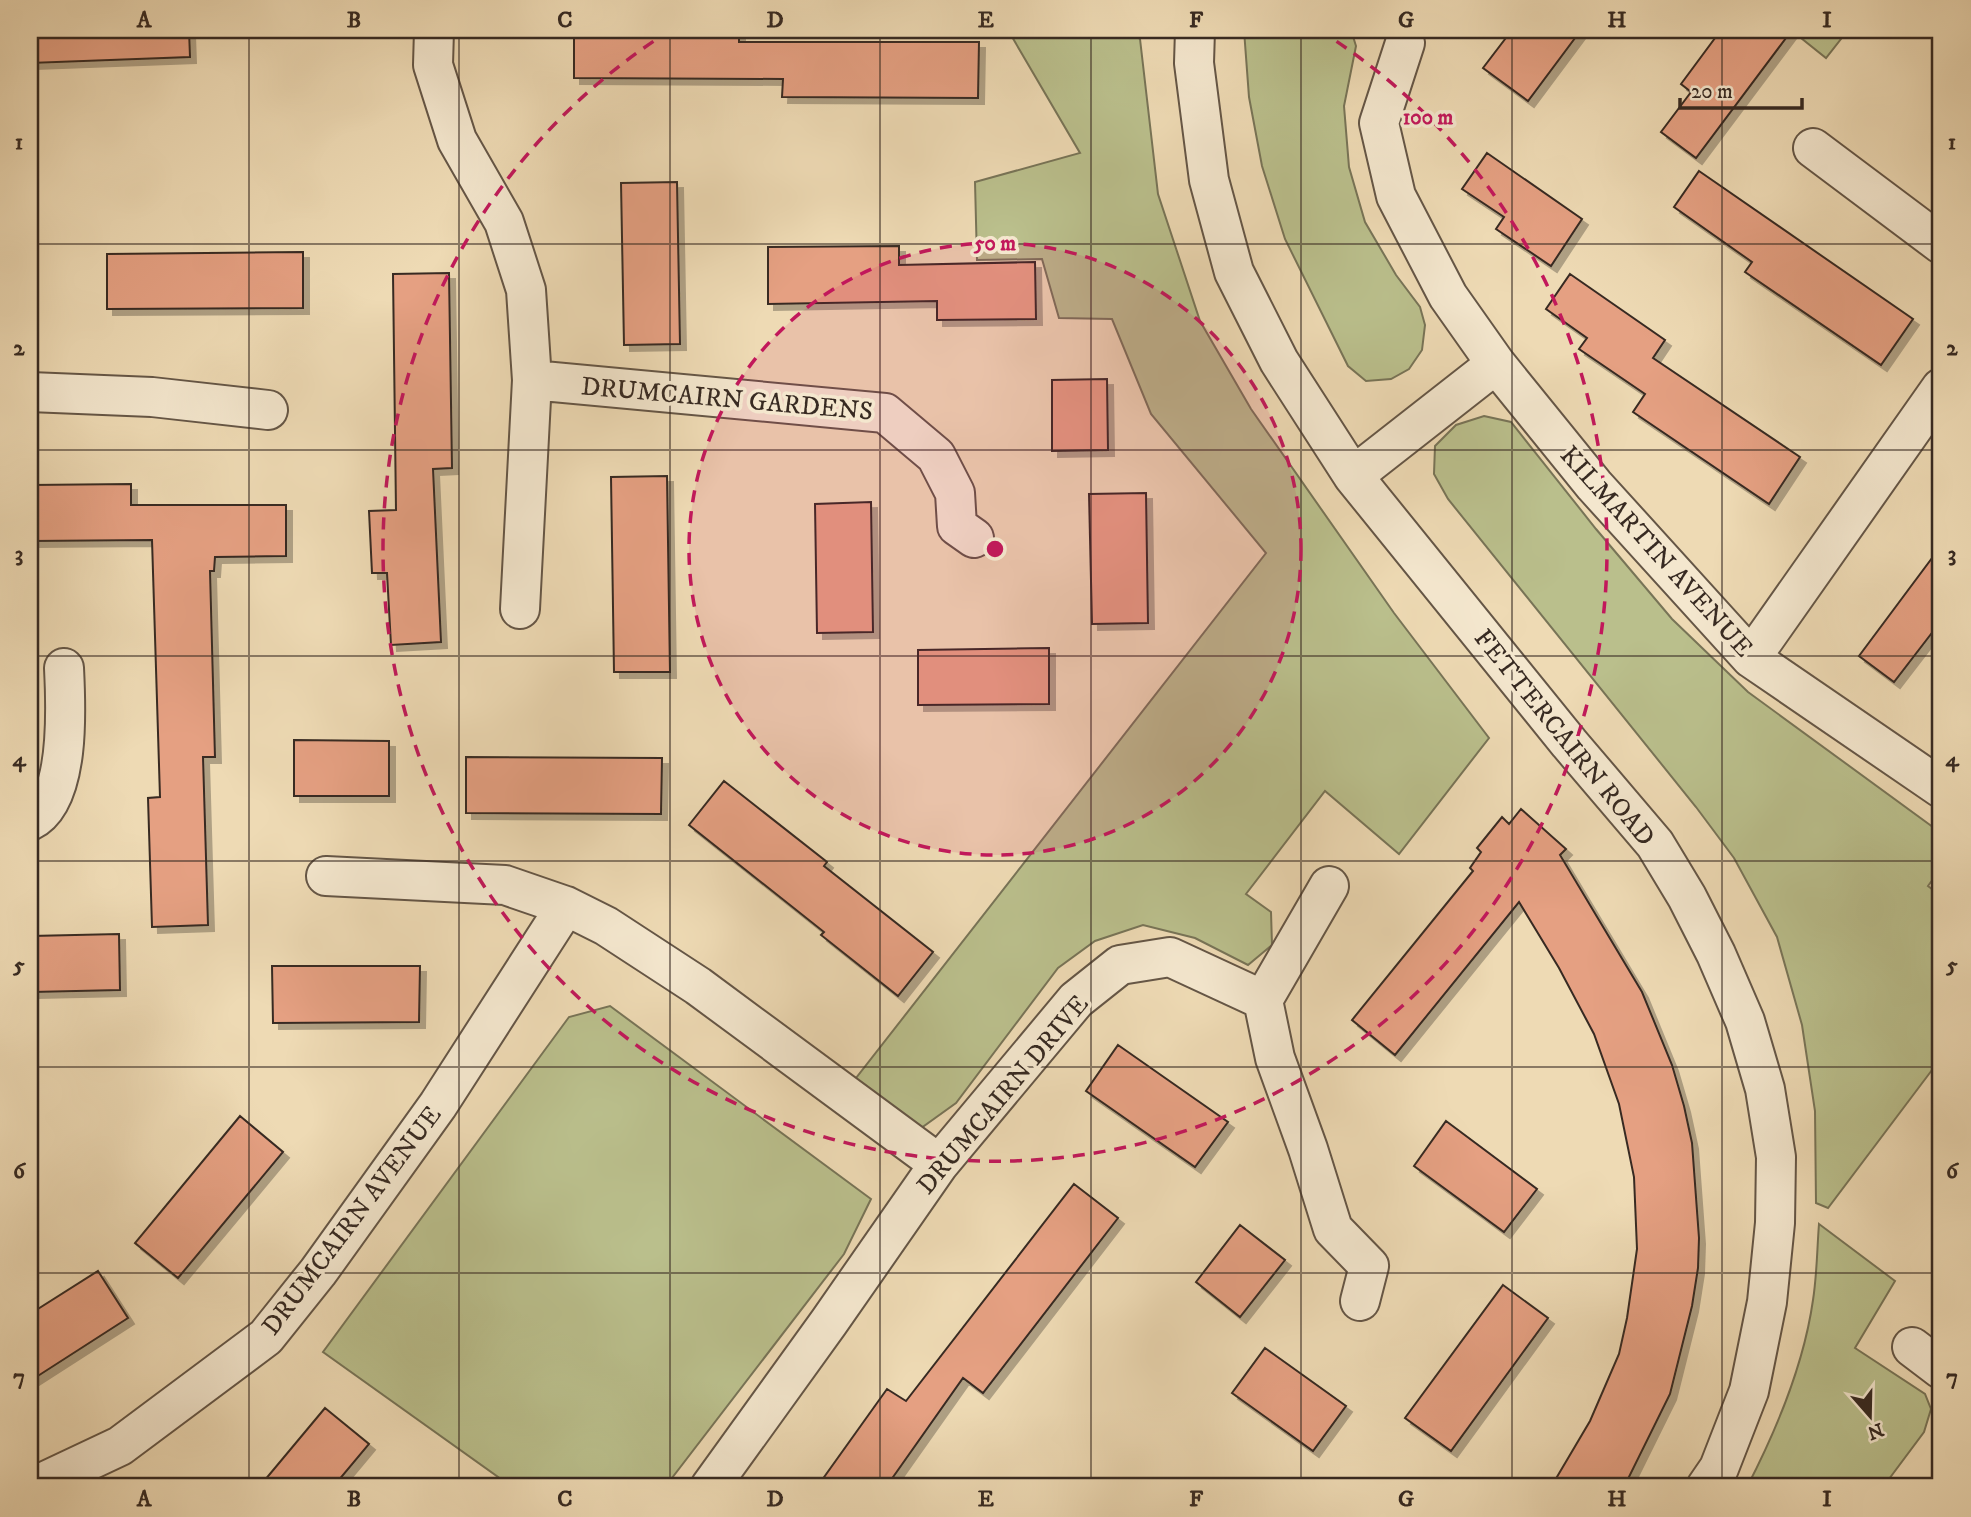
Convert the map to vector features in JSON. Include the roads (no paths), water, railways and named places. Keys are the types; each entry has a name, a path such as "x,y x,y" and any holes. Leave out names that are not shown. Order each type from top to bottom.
{"street":[{"path":"434,30 433,65 457,140 504,222 526,290 532,380 520,609"},
{"name":"FETTERCAIRN ROAD","path":"1195,30 1194,63 1209,180 1234,272 1279,361 1353,476 1542,710 1655,844 1687,897 1716,954 1745,1021 1765,1089 1776,1157 1775,1223 1767,1302 1749,1391 1718,1468 1706,1487"},
{"name":"KILMARTIN AVENUE","path":"1405,43 1379,123 1396,196 1448,296 1496,364 1594,485 1751,657 1941,788"},
{"path":"1813,148 1941,244"},
{"path":"1353,476 1496,364"},
{"name":"DRUMCAIRN GARDENS","path":"532,380 885,413 936,456 955,493 957,526 974,538"},
{"path":"1751,657 1941,387"},
{"path":"30,392 152,397 268,410"},
{"path":"30,821 37,817 55,790 65,743 64,668"},
{"path":"326,876 505,885 566,906 606,926 698,986 939,1164"},
{"path":"1329,886 1263,1000 1275,1058 1334,1229 1370,1266 1360,1301"},
{"name":"DRUMCAIRN AVENUE","path":"33,1487 120,1446 266,1337 318,1272 438,1105 566,906"},
{"name":"DRUMCAIRN DRIVE","path":"709,1487 939,1164 1076,1000 1119,965 1170,957 1263,1000"}]}
